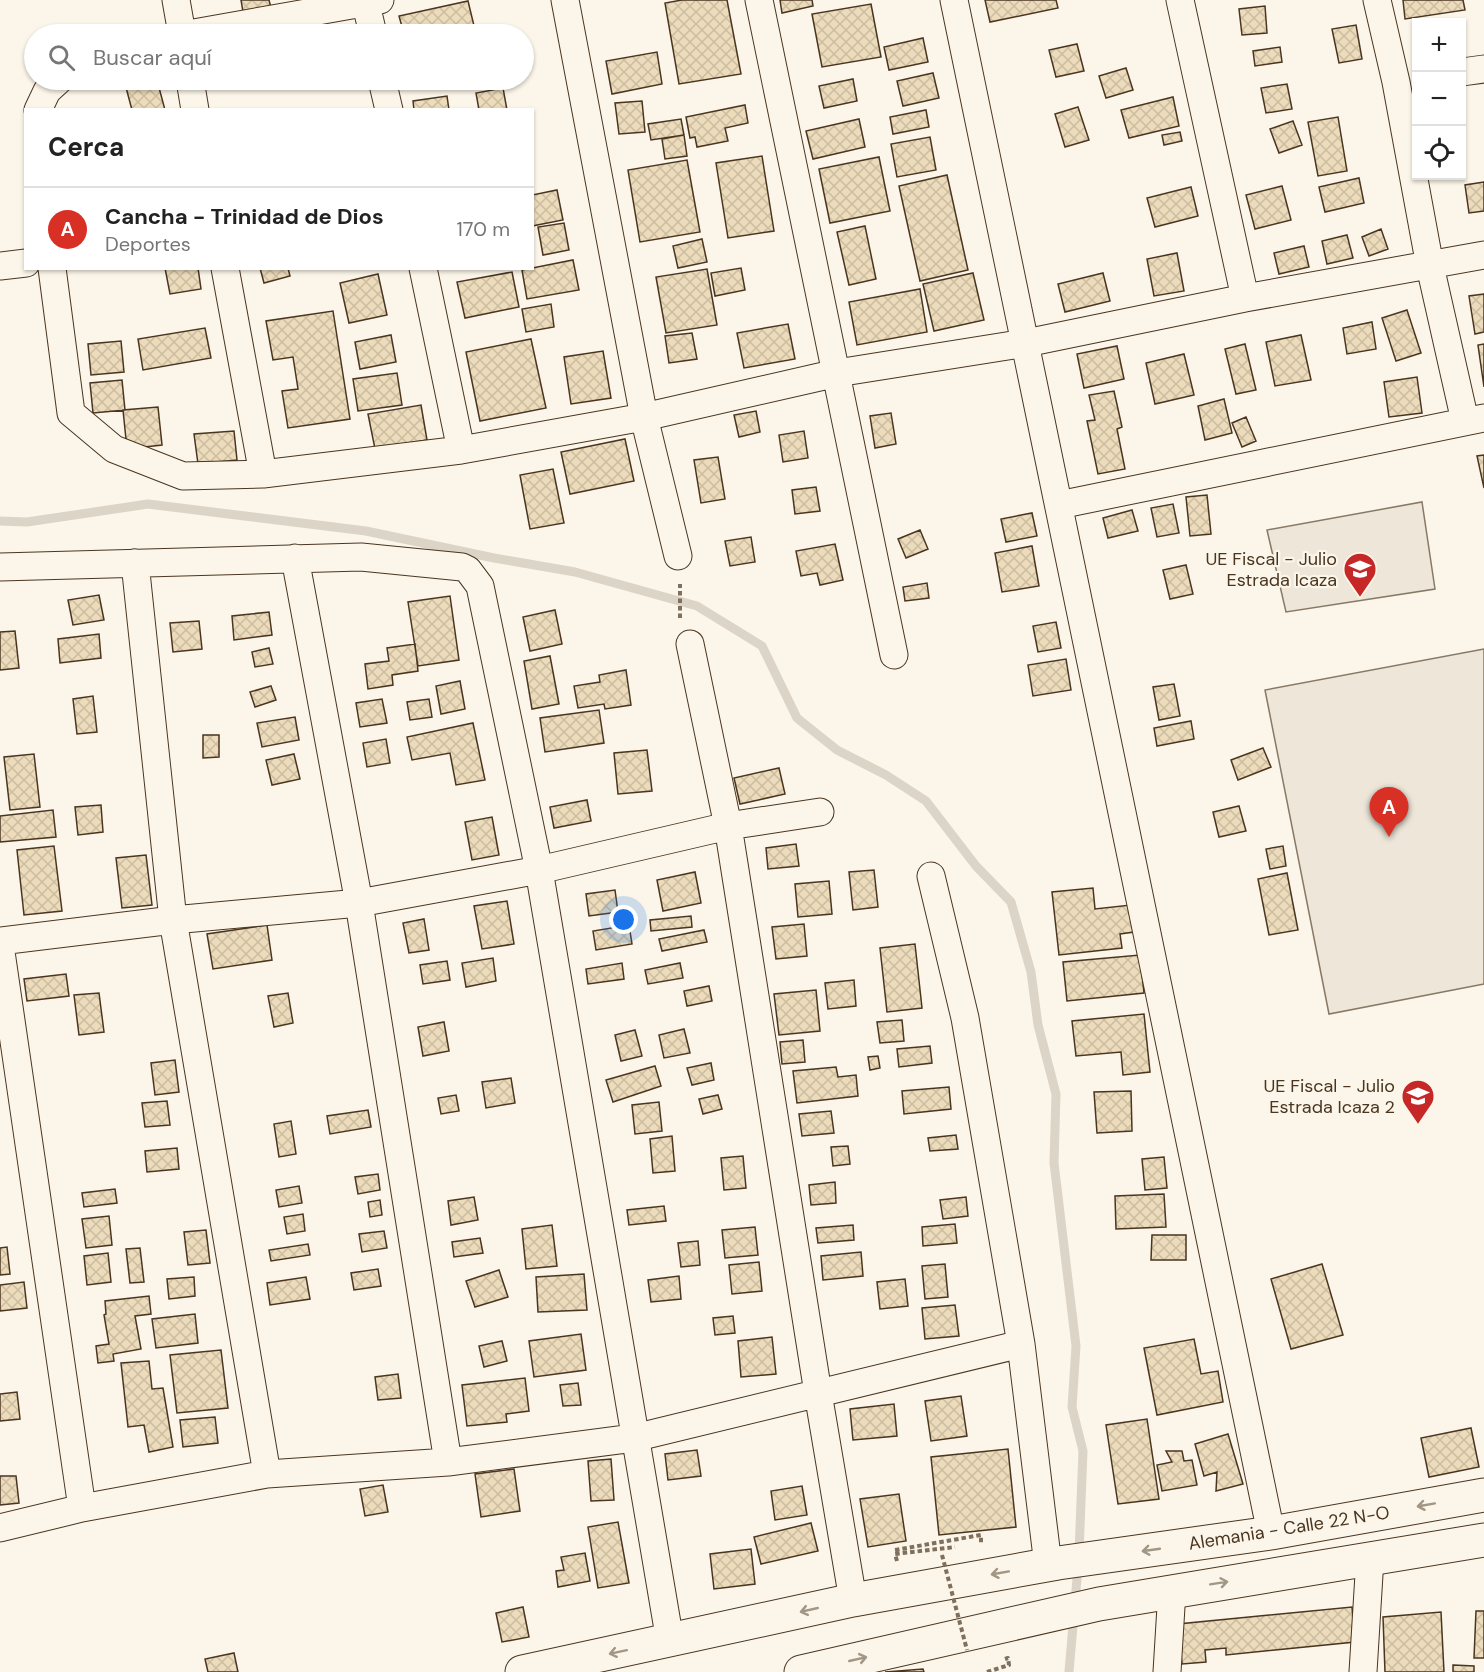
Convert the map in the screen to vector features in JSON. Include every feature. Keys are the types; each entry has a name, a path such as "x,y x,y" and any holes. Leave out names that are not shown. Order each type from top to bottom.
{"street":[{"path":"176,0 180,24"},
{"path":"565,0 644,417 680,565"},
{"path":"759,0 894,656"},
{"path":"954,0 1271,1533"},
{"path":"1180,0 1245,298"},
{"path":"1059,505 1474,420 1430,266 1406,80 1377,0"},
{"path":"243,24 370,1 372,24"},
{"path":"1466,71 1484,69"},
{"path":"39,108 49,90"},
{"path":"192,90 195,108"},
{"path":"384,90 389,108"},
{"path":"52,270 71,413 114,449 183,476 263,474 461,450 644,417 837,373 1026,343 1245,298 1484,255"},
{"path":"0,266 24,263"},
{"path":"225,270 263,474"},
{"path":"423,270 461,450"},
{"path":"0,567 361,557 462,567 474,577 480,586 539,870 670,1641"},
{"path":"295,558 359,903 448,1462"},
{"path":"135,563 173,920 267,1474"},
{"path":"690,644 728,826 818,1393 854,1600"},
{"path":"82,1508 0,943 173,920 359,903 539,870 728,826 820,812"},
{"path":"931,876 965,1018 1021,1344 1053,1564"},
{"path":"0,1528 82,1508 267,1474 448,1462 634,1438 1021,1344"},
{"name":"Alemania - Calle 22 N-O","path":"522,1672 854,1600 1053,1564 1271,1533 1484,1495"},
{"path":"801,1672 1099,1604 1172,1590 1484,1540"},
{"path":"1363,1672 1370,1558"},
{"path":"1167,1672 1172,1590"}],"path":[{"path":"678,614 680,565"},
{"path":"895,1550 981,1535 982,1543 971,1545"},
{"path":"909,1560 897,1561 895,1554 960,1546"},
{"path":"931,1557 942,1555 967,1650"}],"shaded area":[{"path":"1422,502 1435,589 1286,612 1267,530"},
{"path":"1484,649 1484,984 1329,1014 1265,690"}],"building":[{"path":"241,0 269,0 271,8 243,12"},
{"path":"682,0 727,0 741,74 679,84 665,3"},
{"path":"780,0 812,0 813,6 782,13"},
{"path":"985,0 1056,0 1058,8 990,22"},
{"path":"1403,0 1463,0 1465,10 1405,19"},
{"path":"468,1 474,24 401,24 399,16"},
{"path":"871,4 881,57 822,67 812,14"},
{"path":"1265,6 1267,33 1242,35 1239,9"},
{"path":"1356,25 1362,59 1339,63 1332,29"},
{"path":"923,38 928,62 889,70 884,47"},
{"path":"1077,44 1084,71 1056,77 1049,50"},
{"path":"1280,47 1282,62 1255,66 1253,51"},
{"path":"657,52 662,84 612,94 606,61"},
{"path":"1126,68 1133,90 1106,98 1099,76"},
{"path":"933,73 939,98 903,106 897,81"},
{"path":"853,79 857,101 824,108 819,86"},
{"path":"1287,84 1292,109 1266,113 1261,88"},
{"path":"127,90 160,90 164,108 131,108"},
{"path":"503,90 507,108 479,108 476,93"},
{"path":"447,96 449,108 414,108 413,101"},
{"path":"1173,97 1179,126 1129,138 1121,110"},
{"path":"642,101 645,132 619,134 615,103"},
{"path":"745,105 748,123 725,128 728,141 697,147 695,137 690,138 686,117"},
{"path":"1078,107 1089,140 1065,147 1055,114"},
{"path":"926,110 929,127 893,134 890,117"},
{"path":"1338,117 1347,171 1318,176 1308,122"},
{"path":"681,119 684,135 651,140 648,124"},
{"path":"859,119 865,147 813,159 806,131"},
{"path":"1293,121 1302,145 1279,153 1270,129"},
{"path":"1180,132 1182,141 1164,145 1162,135"},
{"path":"684,135 687,156 665,159 662,139"},
{"path":"930,137 936,170 897,177 891,144"},
{"path":"762,156 774,231 728,238 716,163"},
{"path":"879,157 890,211 830,223 819,169"},
{"path":"687,160 700,232 640,242 628,170"},
{"path":"947,175 968,270 920,281 899,186"},
{"path":"1359,178 1364,203 1325,212 1319,187"},
{"path":"1484,182 1484,211 1469,213 1465,185"},
{"path":"1282,186 1291,220 1255,229 1246,195"},
{"path":"1191,187 1198,216 1155,227 1147,198"},
{"path":"557,190 563,220 534,226 534,195"},
{"path":"564,223 569,250 543,255 538,227"},
{"path":"865,226 876,279 849,285 837,232"},
{"path":"1381,229 1388,249 1369,256 1362,237"},
{"path":"1347,235 1353,258 1327,264 1322,241"},
{"path":"702,239 707,262 678,268 673,246"},
{"path":"1304,246 1309,267 1279,274 1274,253"},
{"path":"1177,253 1184,291 1154,296 1147,259"},
{"path":"573,260 579,290 527,299 522,270 534,270 534,268"},
{"path":"741,268 745,290 715,296 711,273"},
{"path":"707,269 717,325 666,333 656,277"},
{"path":"165,270 198,270 201,289 170,294"},
{"path":"261,270 288,270 290,276 264,283"},
{"path":"512,272 519,307 465,318 457,282"},
{"path":"973,273 984,320 934,331 923,284"},
{"path":"1103,273 1110,301 1065,312 1058,284"},
{"path":"378,274 387,315 349,323 340,283"},
{"path":"920,289 927,332 857,345 849,302"},
{"path":"1484,294 1484,332 1475,334 1469,296"},
{"path":"551,304 554,327 526,332 522,309"},
{"path":"1407,310 1421,353 1396,361 1382,318"},
{"path":"333,311 350,419 288,428 282,391 298,389 293,357 273,360 266,321"},
{"path":"1372,322 1376,349 1347,354 1343,328"},
{"path":"788,324 795,359 744,368 737,333"},
{"path":"205,328 211,358 143,370 138,339"},
{"path":"692,333 697,359 669,363 665,336"},
{"path":"391,335 396,362 360,369 355,342"},
{"path":"1301,335 1311,380 1275,386 1266,342"},
{"path":"531,339 546,408 480,421 466,352"},
{"path":"121,341 124,372 91,375 88,344"},
{"path":"1245,344 1256,390 1236,394 1225,349"},
{"path":"1484,344 1484,387 1478,345"},
{"path":"1117,346 1124,379 1084,388 1077,354"},
{"path":"603,351 611,398 571,404 564,357"},
{"path":"1184,354 1194,395 1155,404 1146,363"},
{"path":"397,373 402,405 358,411 353,379"},
{"path":"1417,377 1422,413 1389,417 1384,382"},
{"path":"122,380 125,410 93,413 90,383"},
{"path":"1114,391 1122,427 1117,429 1125,469 1098,474 1087,421 1095,420 1089,395"},
{"path":"1224,399 1232,433 1205,440 1198,406"},
{"path":"421,405 427,440 375,449 368,414"},
{"path":"158,407 162,445 127,449 123,410"},
{"path":"756,411 760,432 739,437 734,415"},
{"path":"891,413 896,444 875,448 870,416"},
{"path":"1246,417 1256,441 1242,447 1232,423"},
{"path":"234,431 237,460 198,464 194,434"},
{"path":"804,431 808,458 783,462 779,435"},
{"path":"625,439 634,481 570,494 561,452"},
{"path":"1484,455 1484,488 1477,456"},
{"path":"718,457 725,499 701,503 694,460"},
{"path":"553,469 564,523 530,529 520,475"},
{"path":"816,487 820,511 795,514 792,490"},
{"path":"1207,495 1211,534 1190,536 1186,497"},
{"path":"1173,504 1179,533 1157,537 1151,508"},
{"path":"1132,510 1138,531 1108,538 1103,518"},
{"path":"1032,513 1037,536 1006,542 1001,519"},
{"path":"920,530 928,549 906,558 898,539"},
{"path":"751,537 755,562 730,566 725,541"},
{"path":"835,544 843,580 820,585 817,573 801,576 796,551"},
{"path":"1032,546 1039,586 1002,592 995,553"},
{"path":"1186,565 1193,594 1170,599 1163,570"},
{"path":"927,583 929,598 905,601 903,587"},
{"path":"99,595 104,620 73,625 68,600"},
{"path":"450,596 459,660 418,666 408,602"},
{"path":"555,610 562,644 530,651 523,617"},
{"path":"269,612 272,635 234,640 232,616"},
{"path":"199,621 202,649 173,652 170,623"},
{"path":"1056,622 1061,648 1038,652 1033,626"},
{"path":"15,631 19,668 0,670 0,632"},
{"path":"99,634 101,658 60,663 58,639"},
{"path":"415,644 418,671 392,675 393,685 368,689 365,664 389,661 387,648"},
{"path":"269,648 273,664 255,667 252,652"},
{"path":"550,656 559,704 532,709 524,661"},
{"path":"1066,659 1071,690 1033,696 1028,665"},
{"path":"626,670 631,705 605,709 604,704 578,708 574,686 600,682 599,675"},
{"path":"460,681 465,709 441,714 436,686"},
{"path":"1174,684 1180,716 1159,720 1153,687"},
{"path":"271,686 276,700 255,707 250,692"},
{"path":"93,696 97,732 77,734 73,699"},
{"path":"382,699 387,723 360,727 356,703"},
{"path":"429,699 432,717 410,720 407,702"},
{"path":"599,710 604,743 545,752 540,718"},
{"path":"295,717 299,740 262,747 257,723"},
{"path":"1191,721 1194,739 1157,746 1154,728"},
{"path":"473,723 485,780 456,785 450,753 412,760 407,737"},
{"path":"203,735 219,735 219,757 203,758"},
{"path":"386,739 390,763 367,767 363,743"},
{"path":"1263,748 1271,767 1238,780 1231,760"},
{"path":"647,750 652,791 618,794 614,753"},
{"path":"34,754 40,807 10,810 4,757"},
{"path":"294,754 300,779 272,785 266,760"},
{"path":"779,768 785,794 740,804 734,778"},
{"path":"587,800 591,821 554,828 550,807"},
{"path":"101,805 103,832 78,835 75,807"},
{"path":"1239,806 1246,831 1219,837 1213,812"},
{"path":"53,810 56,837 0,842 0,816"},
{"path":"492,817 499,855 472,860 465,822"},
{"path":"796,844 799,866 768,869 766,848"},
{"path":"54,846 62,911 24,915 17,850"},
{"path":"1283,846 1286,866 1270,869 1266,849"},
{"path":"146,855 152,905 122,908 116,858"},
{"path":"874,870 878,907 853,910 849,872"},
{"path":"695,872 701,903 663,911 657,880"},
{"path":"1287,873 1298,930 1269,935 1258,879"},
{"path":"829,881 832,914 798,917 795,884"},
{"path":"1093,888 1095,909 1131,905 1134,932 1120,934 1122,948 1059,955 1052,892"},
{"path":"615,890 618,912 589,916 586,894"},
{"path":"507,901 514,944 482,949 474,906"},
{"path":"691,916 692,927 651,931 650,920"},
{"path":"424,919 429,950 409,953 403,923"},
{"path":"804,924 807,956 776,959 772,927"},
{"path":"267,925 272,960 213,969 207,934"},
{"path":"629,925 632,944 596,950 593,931"},
{"path":"704,930 707,942 662,951 659,939"},
{"path":"915,944 922,1008 887,1012 880,948"},
{"path":"1140,955 1144,993 1067,1001 1063,962"},
{"path":"493,958 496,981 466,987 462,963"},
{"path":"447,961 450,980 423,984 420,965"},
{"path":"622,963 624,979 588,984 586,969"},
{"path":"680,963 683,978 648,984 645,970"},
{"path":"66,974 69,996 27,1001 24,979"},
{"path":"854,980 856,1006 828,1009 825,983"},
{"path":"709,986 712,1001 687,1006 684,991"},
{"path":"816,990 820,1031 779,1035 774,994"},
{"path":"99,993 104,1032 79,1035 74,995"},
{"path":"288,993 293,1023 274,1027 268,996"},
{"path":"1144,1014 1150,1072 1123,1075 1121,1052 1076,1056 1072,1021"},
{"path":"902,1020 904,1041 880,1043 877,1022"},
{"path":"444,1022 449,1051 423,1056 418,1027"},
{"path":"684,1029 690,1053 664,1058 659,1035"},
{"path":"635,1030 642,1056 621,1061 615,1035"},
{"path":"803,1040 805,1062 782,1064 780,1042"},
{"path":"930,1046 932,1063 899,1067 897,1049"},
{"path":"878,1056 880,1068 870,1070 868,1057"},
{"path":"175,1060 179,1092 155,1095 151,1063"},
{"path":"711,1063 714,1080 692,1085 687,1068"},
{"path":"655,1066 661,1086 613,1102 606,1080"},
{"path":"836,1067 838,1077 856,1075 858,1096 797,1103 793,1071"},
{"path":"511,1078 515,1103 486,1108 482,1082"},
{"path":"949,1087 951,1109 904,1114 902,1091"},
{"path":"1131,1091 1132,1131 1097,1133 1094,1092"},
{"path":"456,1095 459,1111 441,1114 438,1098"},
{"path":"718,1095 722,1109 703,1114 699,1099"},
{"path":"167,1101 170,1125 145,1127 142,1103"},
{"path":"659,1102 662,1131 635,1134 632,1105"},
{"path":"368,1110 371,1127 330,1134 327,1116"},
{"path":"831,1111 834,1133 802,1136 799,1114"},
{"path":"291,1121 296,1154 279,1157 274,1124"},
{"path":"956,1135 958,1149 930,1151 928,1138"},
{"path":"672,1136 675,1171 653,1173 650,1139"},
{"path":"848,1146 850,1164 833,1166 831,1147"},
{"path":"177,1148 179,1169 147,1172 145,1151"},
{"path":"743,1156 746,1188 724,1190 721,1158"},
{"path":"1164,1157 1167,1188 1145,1190 1142,1159"},
{"path":"378,1174 380,1190 358,1194 355,1177"},
{"path":"835,1182 836,1203 811,1205 809,1185"},
{"path":"299,1186 302,1203 279,1207 276,1190"},
{"path":"115,1189 117,1203 84,1207 82,1193"},
{"path":"1164,1194 1166,1227 1116,1229 1115,1196"},
{"path":"474,1197 478,1220 451,1225 448,1201"},
{"path":"966,1197 968,1216 943,1219 940,1200"},
{"path":"380,1200 382,1215 370,1217 368,1202"},
{"path":"664,1206 666,1221 629,1225 627,1210"},
{"path":"303,1214 305,1231 287,1234 284,1217"},
{"path":"109,1216 112,1245 86,1248 82,1219"},
{"path":"955,1224 957,1243 923,1246 922,1227"},
{"path":"552,1225 557,1266 526,1269 522,1229"},
{"path":"853,1225 854,1240 818,1243 816,1228"},
{"path":"755,1227 758,1255 725,1258 722,1230"},
{"path":"206,1230 210,1263 188,1265 184,1232"},
{"path":"384,1231 387,1248 362,1252 359,1234"},
{"path":"1152,1235 1186,1235 1186,1260 1151,1260"},
{"path":"480,1238 483,1253 454,1257 452,1242"},
{"path":"698,1241 700,1265 681,1267 678,1243"},
{"path":"308,1244 310,1255 271,1261 269,1250"},
{"path":"7,1247 10,1274 0,1275 0,1248"},
{"path":"140,1248 144,1282 130,1283 126,1249"},
{"path":"861,1252 863,1276 823,1280 821,1256"},
{"path":"108,1253 111,1282 87,1285 84,1256"},
{"path":"759,1262 762,1291 732,1294 729,1265"},
{"path":"945,1264 948,1297 925,1299 922,1266"},
{"path":"1322,1264 1343,1335 1291,1349 1271,1279"},
{"path":"378,1269 381,1286 354,1290 351,1273"},
{"path":"499,1270 508,1297 475,1307 466,1281"},
{"path":"584,1274 587,1310 538,1312 536,1277"},
{"path":"679,1276 681,1299 651,1302 648,1280"},
{"path":"194,1277 195,1296 169,1299 167,1279"},
{"path":"306,1277 310,1299 270,1305 267,1283"},
{"path":"905,1279 908,1306 880,1309 877,1282"},
{"path":"24,1282 27,1308 0,1311 0,1285"},
{"path":"149,1296 151,1314 135,1316 141,1349 113,1354 114,1361 98,1363 96,1346 109,1344 104,1315 106,1314 105,1301"},
{"path":"955,1305 959,1336 925,1339 922,1308"},
{"path":"195,1314 198,1343 156,1348 152,1319"},
{"path":"733,1316 735,1333 715,1335 713,1318"},
{"path":"581,1334 586,1370 534,1377 529,1341"},
{"path":"772,1337 776,1374 741,1377 738,1341"},
{"path":"1194,1339 1201,1374 1218,1371 1223,1402 1157,1415 1144,1348"},
{"path":"502,1341 507,1361 484,1367 479,1346"},
{"path":"221,1350 228,1408 177,1413 170,1355"},
{"path":"149,1361 152,1389 163,1388 173,1447 149,1452 144,1425 128,1427 121,1363"},
{"path":"398,1374 401,1398 378,1400 375,1377"},
{"path":"525,1378 529,1411 506,1414 507,1422 467,1426 462,1385"},
{"path":"578,1383 581,1405 563,1406 560,1385"},
{"path":"17,1392 20,1419 0,1421 0,1394"},
{"path":"961,1396 967,1436 931,1441 925,1401"},
{"path":"894,1404 897,1436 853,1440 850,1409"},
{"path":"215,1417 218,1443 183,1447 180,1420"},
{"path":"1147,1419 1159,1499 1118,1504 1106,1425"},
{"path":"1471,1428 1479,1467 1429,1477 1421,1438"},
{"path":"1228,1434 1243,1484 1216,1491 1217,1472 1204,1476 1195,1444"},
{"path":"1008,1449 1016,1527 939,1535 931,1457"},
{"path":"697,1450 701,1476 668,1480 665,1454"},
{"path":"1166,1451 1182,1451 1184,1461 1192,1460 1197,1485 1162,1491 1157,1465 1172,1462"},
{"path":"611,1459 614,1500 591,1501 588,1461"},
{"path":"514,1469 520,1511 481,1517 475,1474"},
{"path":"0,1476 16,1476 19,1503 0,1505"},
{"path":"383,1485 388,1512 365,1516 360,1489"},
{"path":"802,1486 807,1515 775,1520 771,1491"},
{"path":"899,1494 906,1541 868,1547 860,1499"},
{"path":"618,1522 629,1583 598,1588 588,1527"},
{"path":"811,1523 818,1551 761,1564 754,1537"},
{"path":"751,1549 755,1584 714,1589 710,1554"},
{"path":"585,1553 590,1581 558,1587 556,1571 564,1570 561,1557"},
{"path":"523,1607 529,1637 502,1642 496,1613"},
{"path":"1352,1607 1355,1642 1226,1655 1226,1648 1205,1650 1206,1662 1182,1664 1178,1624"},
{"path":"1476,1611 1484,1611 1484,1658 1474,1658"},
{"path":"1441,1612 1444,1672 1385,1672 1383,1617"},
{"path":"234,1653 238,1672 208,1672 205,1659"},
{"path":"1453,1665 1474,1666 1474,1672 1453,1672"},
{"path":"923,1669 924,1672 885,1672"}],"waterway":[{"path":"0,521 27,522 148,504 366,531 494,558 575,572 697,606 762,646 797,718 837,750 886,775 926,801 976,866 1011,902 1031,972 1038,1025 1056,1094 1054,1163 1076,1346 1072,1407 1083,1451 1079,1553"},
{"path":"1069,1672 1078,1567"}],"place":[{"name":"UE Fiscal - Julio Estrada Icaza","path":"1360,598"},
{"name":"Cancha - Trinidad de Dios","path":"1389,837"},
{"name":"UE Fiscal - Julio Estrada Icaza 2","path":"1418,1125"}]}
